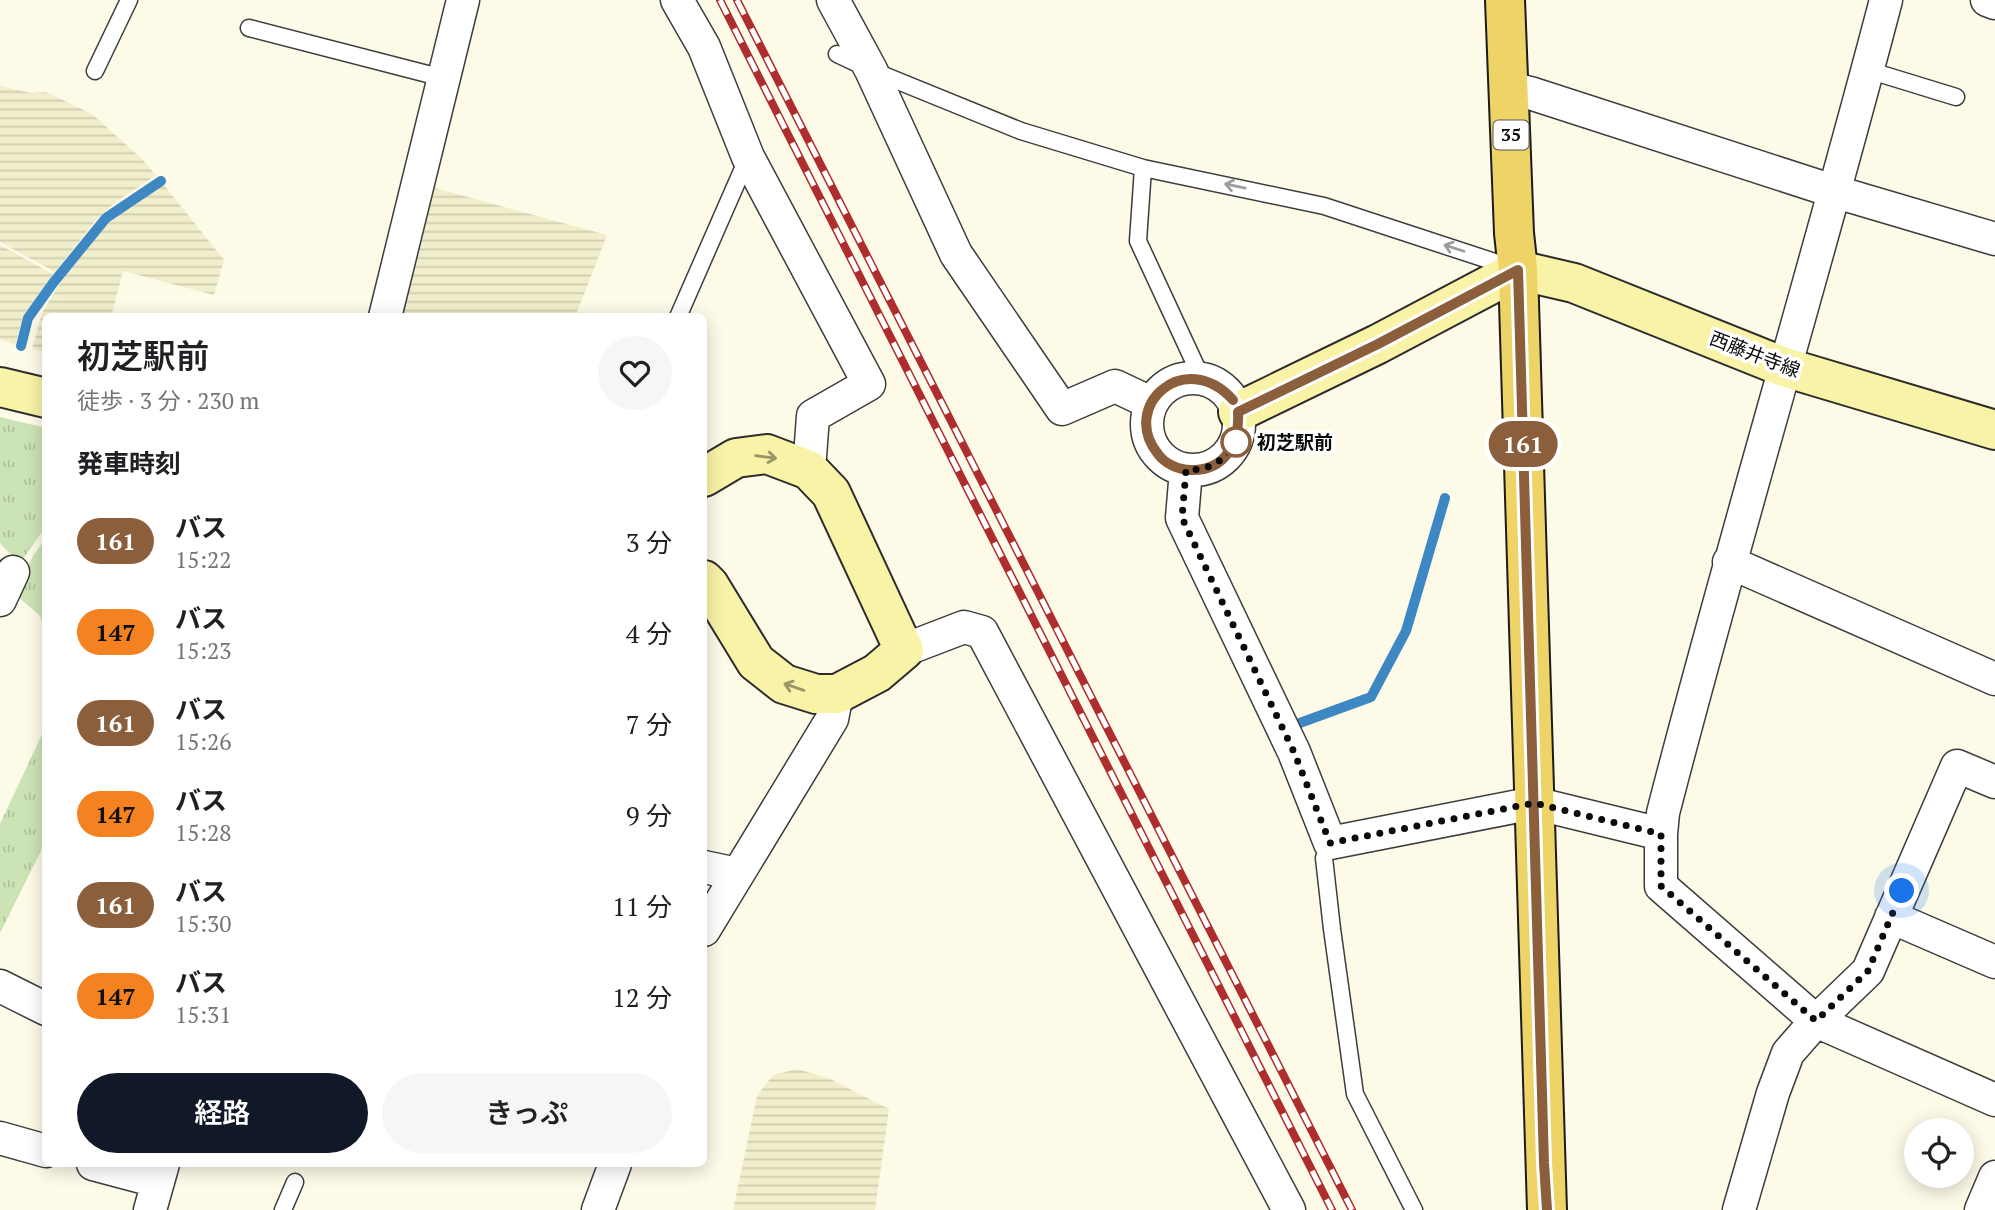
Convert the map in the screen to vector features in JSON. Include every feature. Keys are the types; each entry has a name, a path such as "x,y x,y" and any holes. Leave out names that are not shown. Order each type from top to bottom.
{"main road":[{"name":"35","path":"1505,0 1514,233 1518,270 1547,1210"}],"street":[{"path":"385,313 463,0"},
{"path":"677,0 704,47 748,157 869,384 813,416 808,470"},
{"path":"833,0 871,71 956,254 1062,409 1115,386 1151,403"},
{"path":"1886,0 1836,192 1729,562 1663,813 1661,886 1816,1021 1995,1100"},
{"path":"1987,0 1995,3"},
{"path":"1510,88 1836,192 1995,239"},
{"path":"1238,412 1378,344 1518,270"},
{"name":"西藤井寺線","path":"1518,270 1574,283 1784,367 1995,430"},
{"path":"1187,379 1202,379 1214,383 1233,400 1238,412 1236,442 1228,455 1201,470 1172,466 1160,458 1151,446 1147,432 1151,403 1160,391 1173,383 1187,379"},
{"path":"0,387 42,397"},
{"path":"707,475 736,458 767,454 808,470 831,493 904,650"},
{"path":"1186,470 1182,518 1294,752 1330,843 1534,803 1661,834"},
{"path":"1729,562 1995,679"},
{"path":"707,582 756,662 784,684 816,694 837,694 877,673 904,650 964,627 982,632 1289,1210"},
{"path":"707,925 832,719 837,694"},
{"path":"1739,1210 1773,1093 1788,1053 1816,1021 1868,971 1957,765 1995,782"},
{"path":"707,868 737,874"},
{"path":"1891,917 1995,962"},
{"path":"0,986 42,996"},
{"path":"0,1138 42,1150"},
{"path":"102,1167 157,1185"},
{"path":"598,1210 614,1167"},
{"path":"1981,1210 1995,1177"}],"lane":[{"path":"95,71 129,0"},
{"path":"249,28 443,78"},
{"path":"837,54 871,71 1021,131 1143,168 1324,206 1518,270"},
{"path":"1868,71 1956,97"},
{"path":"680,313 748,157"},
{"path":"1143,168 1138,241 1202,379"},
{"path":"1330,843 1324,859 1356,1094 1414,1210"},
{"path":"284,1210 295,1182"}],"shaded area":[{"path":"0,86 31,93 46,92 92,114 156,175 113,204 95,221 55,272 0,242"},
{"path":"164,185 224,260 214,295 123,271 112,313 42,313 65,275 102,229 121,212"},
{"path":"435,188 607,235 577,313 395,313 424,195"},
{"path":"0,245 53,274 24,314 15,345 0,339"},
{"path":"42,313 42,351 32,349"},
{"path":"797,1069 828,1078 889,1109 875,1210 733,1210 757,1096 773,1075"}],"green space":[{"path":"0,417 42,427 42,532 22,560 10,554 0,543"},
{"path":"42,543 42,622 40,616 15,594"},
{"path":"42,734 42,849 0,933 0,824"}],"waterway":[{"path":"21,346 28,318 106,218 161,181"},
{"path":"1297,724 1371,697 1406,631 1445,498"}],"railway":[{"path":"720,0 1332,1210"},
{"path":"737,0 1352,1210"}],"bus line":[{"name":"161","path":"1233,400 1214,383 1202,379 1173,383 1160,391 1151,403 1147,432 1151,446 1160,458 1172,466 1186,470 1201,470 1216,464 1228,455 1236,442 1238,412 1378,344 1518,270 1547,1210"}],"place":[{"name":"初芝駅前","path":"1236,442"}],"route":[{"path":"1236,442 1228,455 1216,464 1201,470 1186,470 1182,518 1294,752 1330,843 1534,803 1661,834 1661,886 1816,1021 1868,971 1902,891"}]}
